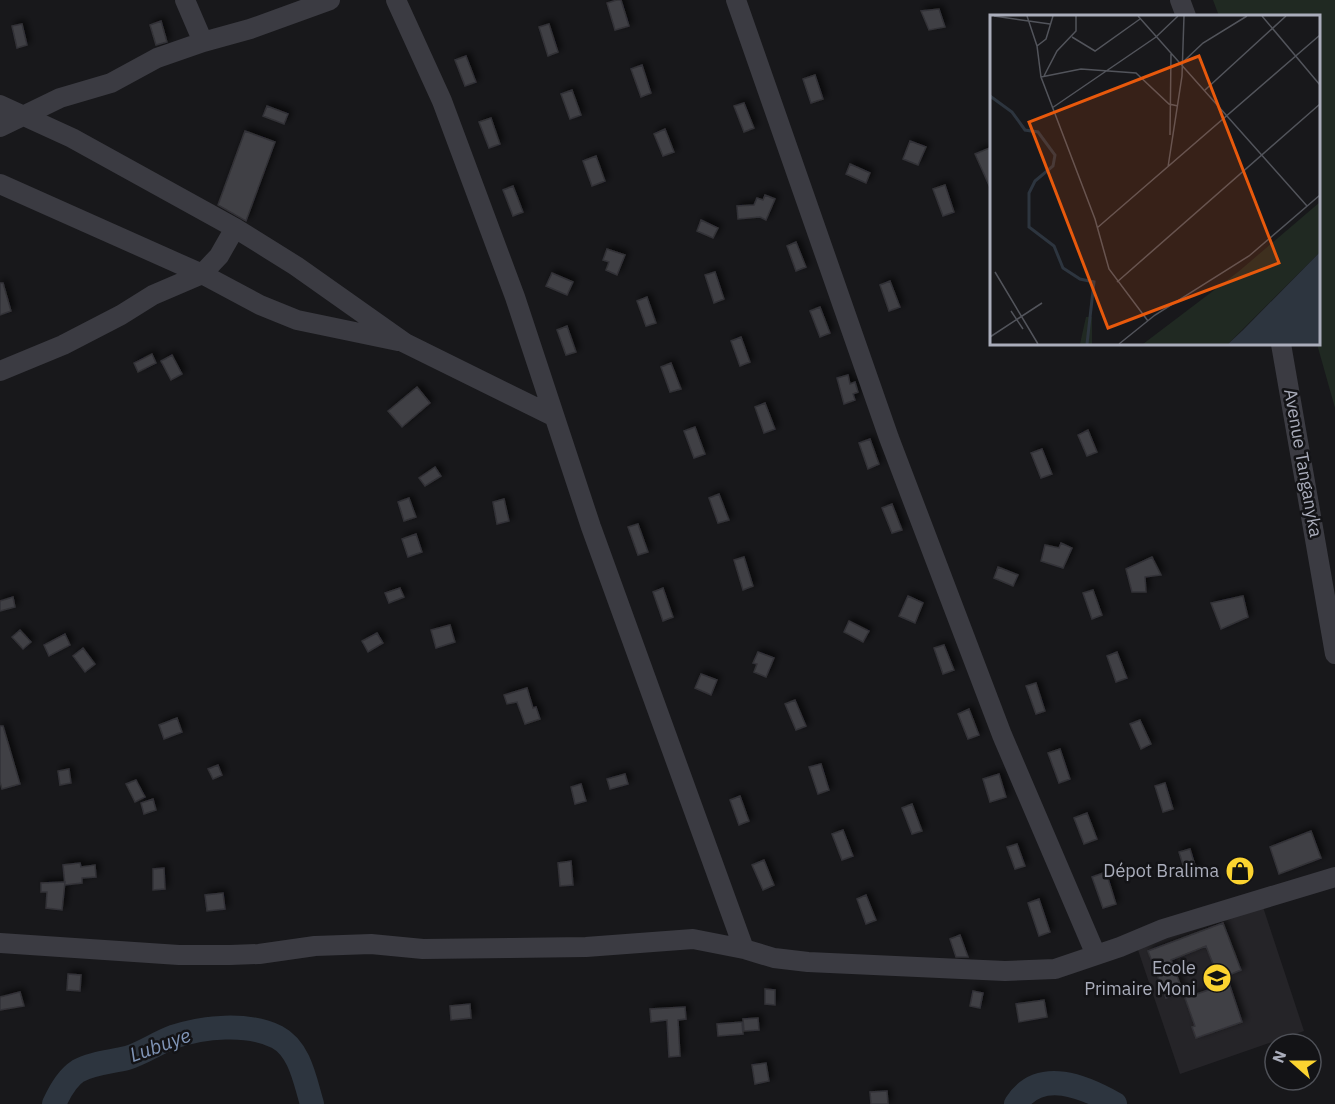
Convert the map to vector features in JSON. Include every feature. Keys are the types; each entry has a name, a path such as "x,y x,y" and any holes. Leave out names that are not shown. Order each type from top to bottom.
{"street":[{"path":"185,0 203,42"},
{"path":"0,105 3,125 60,98 111,83 157,58 250,29 330,0"},
{"path":"396,0 442,101 515,297 591,527 744,949"},
{"path":"736,0 889,438 1002,735 1096,956"},
{"path":"1180,0 1186,15"},
{"path":"0,105 72,138 234,228 296,266 405,343 553,416"},
{"path":"0,184 202,274 260,305 297,320 405,343"},
{"path":"0,371 63,345 153,296 202,274 219,256 234,228"},
{"name":"Avenue Tanganyka","path":"1281,345 1335,654"},
{"path":"0,944 178,955 259,954 315,946 370,944 423,949 478,949 585,947 693,939 744,949 774,958 808,962 974,971 1055,969 1096,956 1162,929 1335,878"}],"shaded area":[{"path":"1213,0 1335,0 1335,408 1317,345 1320,345 1320,15 1219,15"},
{"name":"Ecole Primaire Moni","path":"1262,904 1304,1031 1263,1032 1263,1045 1180,1074 1137,947"}],"building":[{"path":"621,0 629,26 615,30 607,3"},
{"path":"939,9 945,27 929,30 921,11"},
{"path":"161,21 167,42 156,45 150,25"},
{"path":"22,24 27,45 17,48 12,26"},
{"path":"549,24 558,52 548,56 539,27"},
{"path":"466,56 476,82 465,86 455,60"},
{"path":"642,65 651,93 641,97 631,69"},
{"path":"815,75 823,99 811,103 803,79"},
{"path":"572,90 581,115 570,119 561,94"},
{"path":"744,103 754,128 744,132 734,106"},
{"path":"267,106 288,114 284,124 263,116"},
{"path":"491,118 500,144 489,148 479,122"},
{"path":"665,129 674,152 663,156 654,134"},
{"path":"245,131 275,142 246,221 218,205"},
{"path":"910,141 926,147 918,165 903,159"},
{"path":"990,148 990,188 975,154"},
{"path":"596,156 605,181 592,186 583,161"},
{"path":"850,164 870,173 866,183 846,174"},
{"path":"945,185 954,212 943,216 933,189"},
{"path":"513,186 523,212 513,216 503,190"},
{"path":"765,195 775,199 766,220 760,217 738,219 737,206 754,205 757,198 763,200"},
{"path":"701,220 718,228 713,238 697,231"},
{"path":"796,242 806,267 796,271 787,246"},
{"path":"607,249 625,255 617,275 606,270 609,262 603,260"},
{"path":"715,272 724,299 714,303 705,275"},
{"path":"552,273 573,282 567,295 546,286"},
{"path":"890,281 900,307 889,311 880,285"},
{"path":"0,283 3,283 11,311 0,315"},
{"path":"647,297 656,323 646,326 637,301"},
{"path":"820,307 830,333 820,337 810,311"},
{"path":"567,326 576,352 566,355 557,330"},
{"path":"741,337 750,362 740,366 731,341"},
{"path":"152,354 156,363 138,372 134,363"},
{"path":"172,355 182,374 171,380 161,361"},
{"path":"671,363 681,389 670,392 661,367"},
{"path":"848,375 850,384 855,382 858,392 853,394 855,400 844,404 837,378"},
{"path":"417,387 430,403 402,427 388,411"},
{"path":"765,403 775,429 764,433 755,407"},
{"path":"695,427 705,454 694,458 684,431"},
{"path":"1088,430 1097,452 1087,456 1078,435"},
{"path":"870,439 879,464 868,469 859,443"},
{"path":"1042,449 1052,474 1041,478 1031,453"},
{"path":"435,467 441,476 425,486 419,478"},
{"path":"719,494 729,520 718,523 709,498"},
{"path":"409,498 416,517 404,521 398,502"},
{"path":"504,499 509,521 497,524 493,502"},
{"path":"892,504 902,530 892,533 882,508"},
{"path":"638,524 648,552 638,555 628,527"},
{"path":"416,534 422,552 408,557 402,539"},
{"path":"1061,543 1072,548 1063,568 1041,561 1045,545 1059,548"},
{"path":"744,557 753,586 743,590 734,560"},
{"path":"1152,557 1161,575 1145,577 1146,592 1132,592 1126,569"},
{"path":"998,567 1018,575 1013,586 994,578"},
{"path":"400,588 404,597 389,603 385,593"},
{"path":"663,588 673,617 663,621 653,592"},
{"path":"1093,590 1102,615 1092,619 1083,593"},
{"path":"908,596 923,603 915,623 899,616"},
{"path":"1243,596 1248,617 1221,629 1211,603"},
{"path":"13,597 15,607 0,611 0,601"},
{"path":"849,621 869,631 863,642 844,632"},
{"path":"450,625 455,642 436,648 431,630"},
{"path":"20,630 31,642 23,649 12,637"},
{"path":"377,633 383,643 368,652 362,641"},
{"path":"65,634 70,645 49,656 44,645"},
{"path":"944,645 954,670 943,674 934,648"},
{"path":"83,648 95,664 85,672 73,656"},
{"path":"758,652 774,658 766,677 754,672 757,664 753,663"},
{"path":"1117,652 1127,678 1116,682 1107,656"},
{"path":"701,674 717,680 711,695 695,688"},
{"path":"1036,683 1045,711 1036,714 1026,686"},
{"path":"527,688 533,708 536,707 540,719 525,724 517,702 507,704 504,695"},
{"path":"795,700 806,726 796,730 785,704"},
{"path":"969,709 979,735 968,739 958,714"},
{"path":"177,718 182,732 164,739 159,725"},
{"path":"1140,720 1151,744 1141,749 1130,724"},
{"path":"0,726 3,726 20,784 2,789 0,782"},
{"path":"1060,749 1070,779 1059,783 1048,753"},
{"path":"821,764 829,790 818,794 809,767"},
{"path":"218,765 222,775 213,779 208,769"},
{"path":"69,769 71,783 60,785 58,771"},
{"path":"625,774 628,784 610,789 607,779"},
{"path":"999,774 1006,797 990,802 983,779"},
{"path":"136,780 145,797 135,802 126,784"},
{"path":"1165,783 1173,809 1163,812 1155,786"},
{"path":"581,784 586,801 575,804 571,787"},
{"path":"740,796 749,821 739,825 730,800"},
{"path":"153,799 156,810 144,814 141,803"},
{"path":"912,804 922,831 912,834 902,808"},
{"path":"1087,813 1097,839 1084,844 1074,818"},
{"path":"843,830 853,856 842,860 832,834"},
{"path":"1311,831 1321,858 1279,874 1270,847"},
{"path":"1017,844 1025,866 1015,869 1007,847"},
{"path":"1190,849 1198,875 1187,878 1179,852"},
{"path":"764,860 774,885 763,890 752,865"},
{"path":"571,861 573,885 560,886 558,863"},
{"path":"80,863 81,867 95,865 96,877 82,878 82,883 65,885 63,865"},
{"path":"164,868 165,889 153,890 153,869"},
{"path":"1106,872 1116,904 1103,908 1092,877"},
{"path":"65,882 62,910 46,908 47,892 41,892 41,883"},
{"path":"223,893 225,909 207,911 205,895"},
{"path":"866,895 876,920 866,924 857,899"},
{"path":"1039,899 1050,932 1039,936 1028,903"},
{"path":"1223,923 1241,970 1219,979 1206,946 1171,960 1183,992 1166,998 1148,951"},
{"path":"960,935 968,957 956,957 950,939"},
{"path":"68,974 81,975 80,991 67,990"},
{"path":"1229,983 1242,1022 1196,1038 1192,1027 1195,1026 1185,998"},
{"path":"765,989 775,990 775,1005 765,1004"},
{"path":"973,991 983,993 980,1008 970,1006"},
{"path":"20,992 24,1006 0,1010 0,997"},
{"path":"1044,1000 1047,1017 1019,1022 1016,1004"},
{"path":"470,1004 471,1018 451,1020 450,1006"},
{"path":"685,1007 686,1019 678,1020 680,1056 669,1057 667,1020 651,1022 650,1009"},
{"path":"758,1018 759,1030 744,1031 743,1019"},
{"path":"742,1022 743,1034 718,1036 717,1024"},
{"path":"766,1063 769,1081 755,1084 752,1065"},
{"path":"887,1091 888,1104 871,1104 870,1092"}],"waterway":[{"name":"Lubuye","path":"54,1104 67,1082 83,1068 127,1058 167,1039 198,1031 225,1028 265,1032 285,1042 300,1066 312,1104"},
{"name":"Lubuye","path":"1016,1104 1026,1093 1037,1086 1050,1083 1077,1087 1115,1104"}],"place":[{"name":"Dépot Bralima","path":"1240,871"},
{"name":"Ecole Primaire Moni","path":"1217,978"}]}
